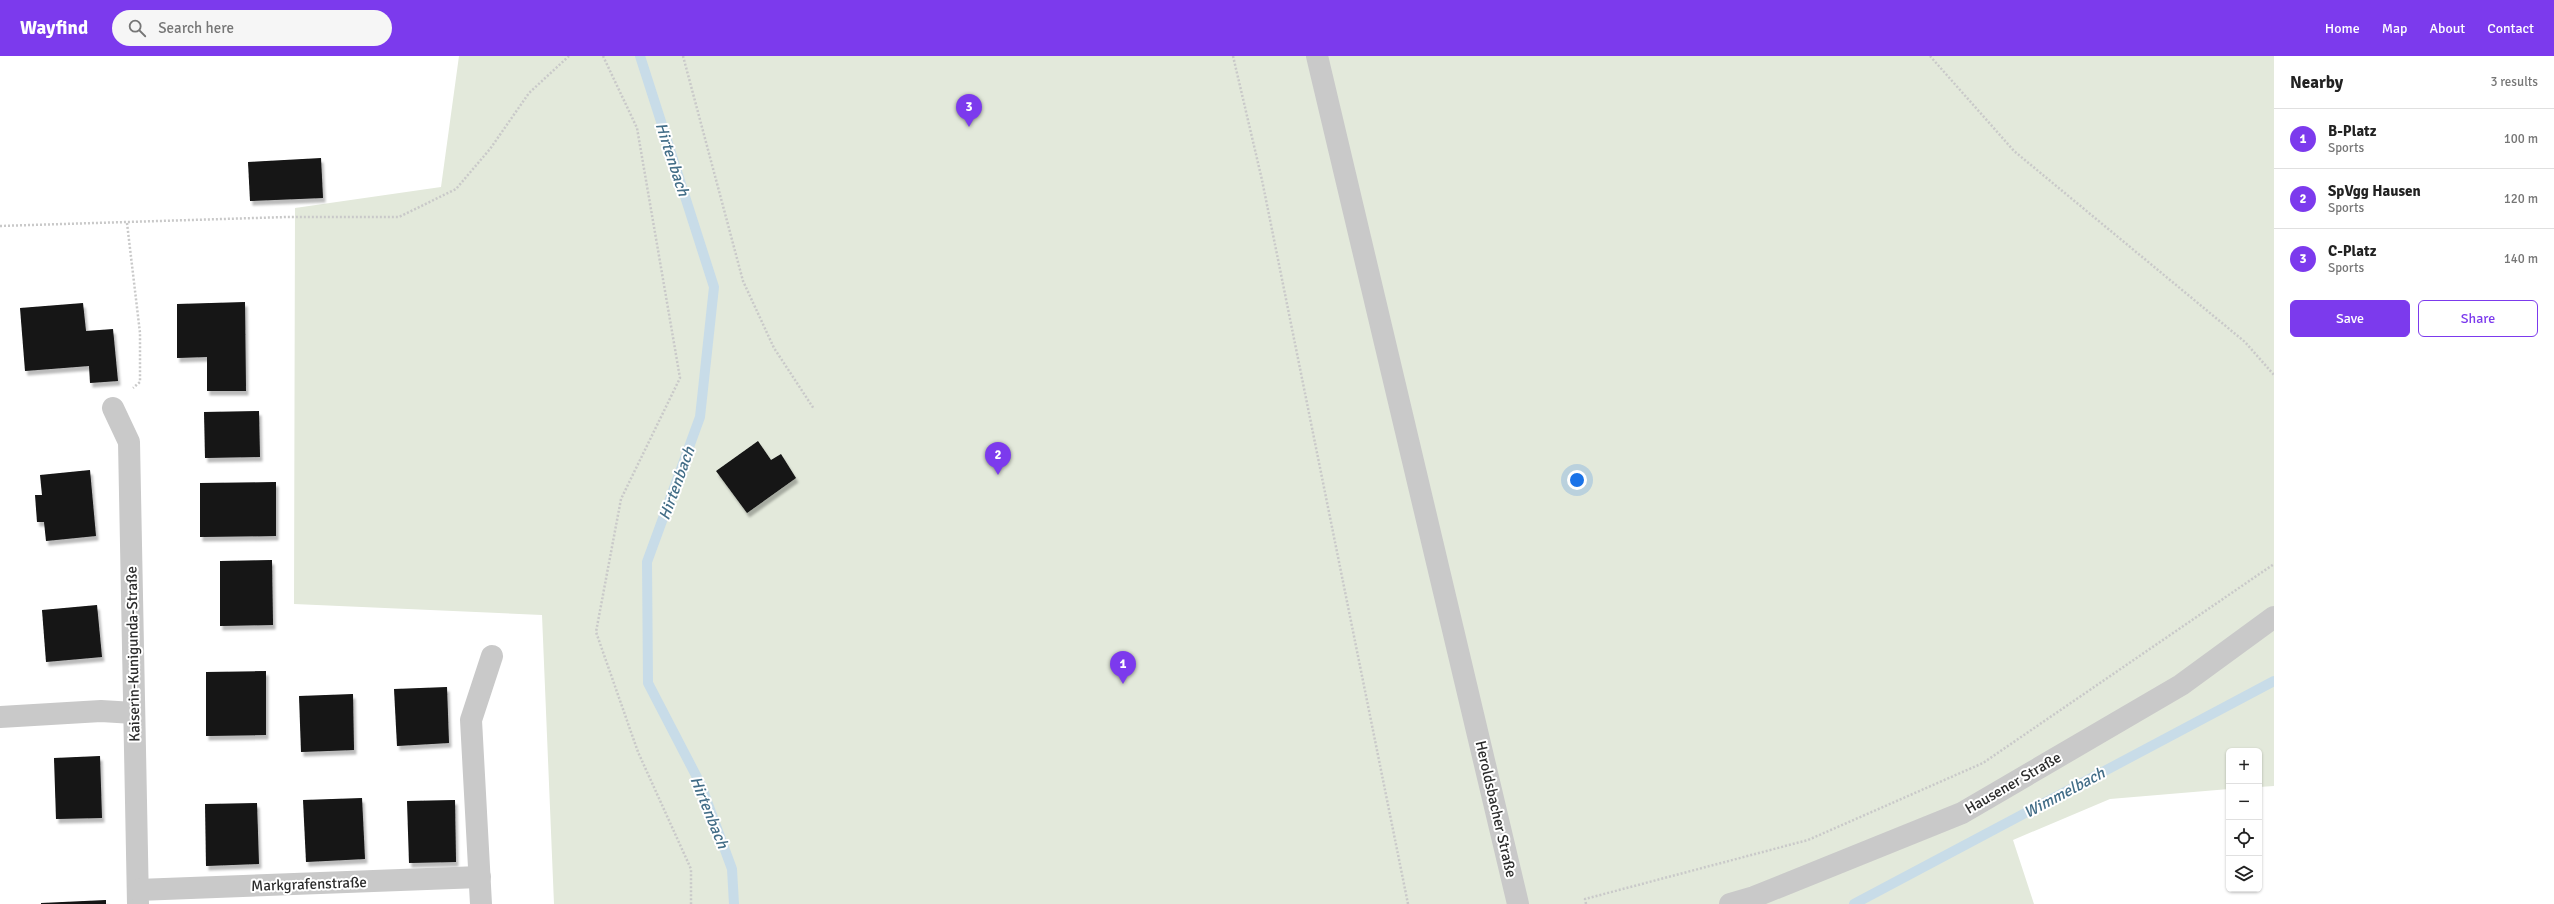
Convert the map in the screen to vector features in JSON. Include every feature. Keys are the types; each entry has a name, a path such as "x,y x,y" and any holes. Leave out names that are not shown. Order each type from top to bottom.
{"street":[{"name":"Heroldsbacher Straße","path":"1317,56 1518,904"},
{"name":"Kaiserin-Kunigunda-Straße","path":"113,408 129,442 138,897"},
{"name":"Hausener Straße","path":"1730,904 1754,897 1962,813 2181,685 2274,618"},
{"path":"481,904 471,720 492,656"},
{"path":"0,717 101,711 134,713"},
{"name":"Markgrafenstraße","path":"138,897 480,877"}],"path":[{"path":"0,226 287,217 399,217 456,189 490,149 529,93 569,56"},
{"path":"603,56 637,128 680,378 621,499 596,632 638,752 691,869 691,904"},
{"path":"683,56 743,281 774,348 814,409"},
{"path":"1234,56 1265,196 1408,904"},
{"path":"1930,56 2014,151 2244,342 2274,375"},
{"path":"113,408 140,382 140,333 127,223"},
{"path":"1586,904 1585,899 1808,840 1983,763 2274,564"}],"shaded area":[{"path":"459,56 2274,56 2274,786 2262,787 2262,748 2226,748 2226,789 2110,799 2013,840 2034,904 554,904 542,615 294,604 295,208 441,187"}],"building":[{"path":"321,158 323,198 250,201 248,162"},
{"path":"245,302 246,391 207,391 207,357 177,358 177,304"},
{"path":"83,303 86,331 113,329 118,381 90,383 89,366 25,371 20,308"},
{"path":"259,411 260,457 205,458 204,412"},
{"path":"758,441 771,460 781,454 796,478 747,513 716,471"},
{"path":"90,470 96,536 46,541 44,522 37,522 35,495 42,495 40,475"},
{"path":"276,482 276,536 200,537 200,483"},
{"path":"272,560 273,625 220,626 220,561"},
{"path":"97,605 102,657 46,662 42,610"},
{"path":"266,671 266,735 206,736 206,672"},
{"path":"447,687 449,743 397,746 394,689"},
{"path":"353,694 354,750 301,752 299,696"},
{"path":"100,756 102,818 56,819 54,758"},
{"path":"362,798 365,859 306,862 303,800"},
{"path":"455,800 456,862 409,863 407,801"},
{"path":"257,803 259,864 206,866 205,804"},
{"path":"106,900 106,904 41,904 41,903"}],"waterway":[{"name":"Hirtenbach","path":"640,56 714,287 700,417 647,562 648,683 701,785 732,869 734,904"},
{"name":"Wimmelbach","path":"1854,904 2274,681"}],"place":[{"name":"C-Platz","path":"969,127"},
{"name":"SpVgg Hausen","path":"998,475"},
{"name":"B-Platz","path":"1123,684"}]}
